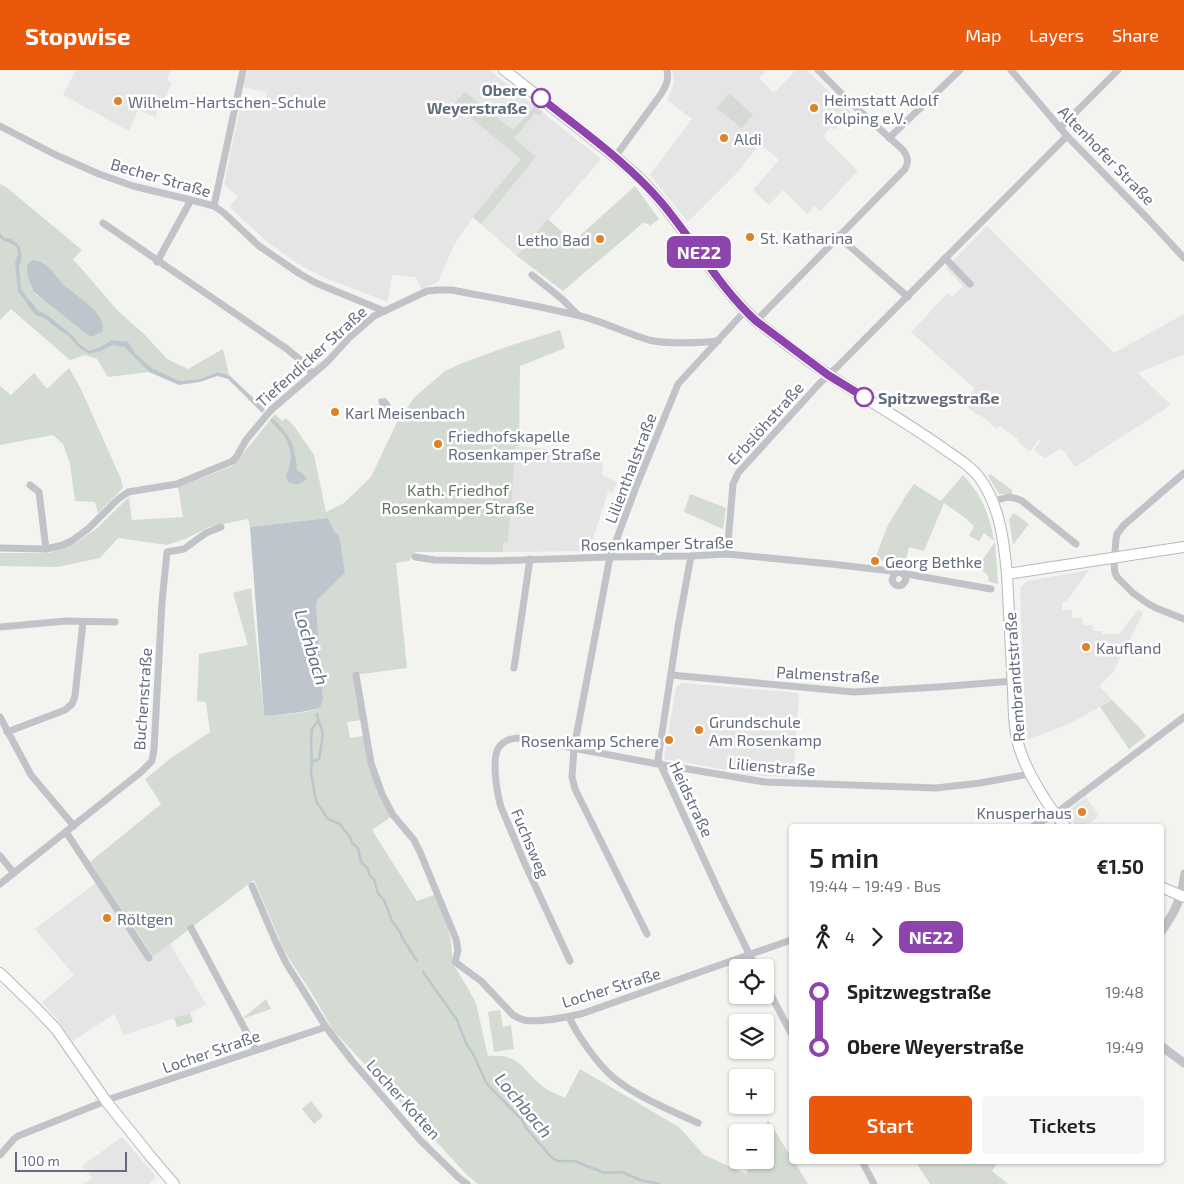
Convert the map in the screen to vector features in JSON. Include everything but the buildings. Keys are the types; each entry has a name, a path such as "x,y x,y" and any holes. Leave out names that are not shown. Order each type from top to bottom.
{"main road":[{"name":"Rembrandtstraße","path":"504,70 615,158 647,186 725,287 756,321 828,375 917,430 959,459 980,478 987,489 999,521 1007,574 1016,737 1030,774 1063,824"},
{"path":"1007,574 1184,547"},
{"path":"1164,887 1182,896"},
{"path":"0,973 56,1029 106,1101 174,1184"}],"street":[{"path":"214,206 243,70"},
{"path":"615,158 667,84 667,70"},
{"path":"756,321 908,164 903,150 818,70"},
{"path":"889,138 960,70"},
{"name":"Altenhofer Straße","path":"1011,70 1067,136 1184,258"},
{"path":"1060,128 1118,70"},
{"name":"Becher Straße","path":"0,126 56,155 99,174 133,186 214,206 224,212 259,246 300,274 316,283 384,311"},
{"path":"828,375 1067,136"},
{"path":"157,262 191,200"},
{"path":"103,223 157,262 287,349 312,374"},
{"path":"838,236 908,297"},
{"path":"945,258 970,284"},
{"path":"532,274 558,295 577,315"},
{"name":"Tiefendicker Straße","path":"0,548 46,549 63,545 89,528 117,500 128,492 177,484 233,461 246,440 271,410 328,361 364,323 374,316 427,291 452,290 577,315 654,341 718,341"},
{"name":"Lilienthalstraße","path":"647,934 575,789 572,777 574,748 610,557 636,487 678,384 745,311"},
{"name":"Erbslöhstraße","path":"727,554 733,484 736,476 828,375"},
{"path":"1184,473 1124,525 1116,539 1114,557 1115,573 1122,583 1147,603 1184,619"},
{"path":"30,485 39,492 46,549"},
{"path":"992,502 1006,497 1015,497 1076,544"},
{"name":"Buchenstraße","path":"0,884 150,764 154,750 162,602 167,552 184,549 206,533 221,527"},
{"name":"Rosenkamper Straße","path":"416,557 435,560 490,561 727,554 900,572 990,589"},
{"name":"Heidstraße","path":"691,556 658,756 660,765 752,959"},
{"path":"514,668 530,560"},
{"path":"0,628 66,621 115,622"},
{"path":"7,732 65,710 72,704 75,696 83,622"},
{"name":"Locher Straße","path":"356,675 371,763 382,794 393,815 414,840 420,852 456,939 458,950 455,962 480,981 506,1009 519,1019 532,1021 581,1014 789,941"},
{"name":"Palmenstraße","path":"671,675 854,692 1013,681"},
{"path":"1036,824 1055,814 1184,718"},
{"path":"0,719 31,775 74,826"},
{"name":"Lilienstraße","path":"514,738 765,782 936,788 980,783 1030,774"},
{"name":"Fuchsweg","path":"514,738 502,743 497,750 496,781 498,798 525,864 570,961"},
{"path":"66,832 149,958"},
{"path":"0,856 14,873"},
{"path":"1164,928 1182,896 1184,873"},
{"name":"Locher Kotten","path":"252,886 282,955 326,1027 353,1062 420,1140 467,1184"},
{"path":"191,928 256,1050"},
{"path":"774,1001 789,1029"},
{"path":"569,1017 575,1030 601,1065 613,1077 648,1100 698,1124"},
{"name":"Locher Straße","path":"0,1155 14,1138 106,1101 326,1027"},
{"path":"1164,1048 1184,1063"},
{"path":"864,1164 874,1184"}],"shaded area":[{"name":"Wilhelm-Hartschen-Schule","path":"76,70 171,70 167,80 172,83 155,117 138,110 129,131 63,95"},
{"path":"247,70 489,70 601,159 517,256 473,217 454,245 438,282 421,289 416,277 392,275 388,301 385,301 323,277 300,265 270,244 229,207 238,197 224,185 241,103 258,108 259,103 264,103 267,92 243,87"},
{"path":"672,70 763,70 765,72 759,78 774,93 796,70 806,70 851,112 835,130 831,127 825,134 826,140 858,171 820,211 814,206 807,214 783,190 769,205 753,190 779,160 760,144 734,176 688,222 650,175 692,119 667,100 674,83"},
{"path":"987,226 1114,353 1184,314 1184,354 1138,373 1171,405 1075,467 1065,452 1060,449 1045,458 1034,450 1041,441 1039,439 1030,451 1000,426 997,429 963,404 975,389 911,332 948,293 952,297 963,286 946,268"},
{"path":"516,446 603,454 602,475 617,482 613,493 608,492 589,551 503,552 503,542 508,542"},
{"path":"1089,570 1066,602 1062,602 1062,610 1072,610 1072,618 1082,618 1083,625 1093,625 1093,631 1102,631 1102,634 1120,634 1138,609 1143,613 1124,651 1120,655 1119,662 1114,668 1115,670 1099,686 1112,700 1067,725 1026,740 1020,588 1028,581"},
{"name":"Grundschule Am Rosenkamp","path":"681,683 799,693 793,777 763,776 664,759 676,687"},
{"name":"Knusperhaus","path":"1086,797 1099,815 1093,821 1086,824 1075,824 1068,815 1069,810"},
{"path":"101,879 152,955 170,944 206,1004 190,1013 124,1035 114,1014 73,1041 42,1002 74,975 35,929"},
{"path":"122,1137 156,1177 149,1184 83,1184 92,1178 82,1166"}],"green space":[{"path":"465,92 513,130 535,106 543,112 539,116 535,113 514,138 536,157 481,224 473,217 521,159 454,104"},
{"path":"729,93 753,115 741,128 717,108"},
{"path":"0,184 82,250 73,259 118,311 145,335 167,359 188,369 223,349 229,375 218,372 200,379 180,381 152,368 135,353 124,347 149,372 108,377 97,359 85,355 70,360 11,309 0,320","holes":["42,262 66,287 45,301 34,293"]},
{"name":"Letho Bad","path":"635,186 659,219 650,226 644,222 563,291 517,256 548,219 573,242"},
{"name":"Kath. Friedhof Rosenkamper Straße","path":"560,330 565,348 520,366 519,446 516,446 508,542 503,542 503,552 415,552 409,561 396,563 407,668 354,675 361,720 347,722 350,738 364,736 369,764 378,794 391,817 372,830 417,901 434,895 448,928 453,964 476,1003 488,1056 507,1057 519,1063 543,1087 565,1098 580,1069 679,1127 704,1155 729,1166 729,1169 735,1169 746,1174 748,1169 774,1169 774,1130 789,1154 789,1164 796,1164 808,1184 478,1184 467,1175 333,1030 284,950 254,880 153,956 90,862 161,804 145,779 171,758 210,732 206,702 197,701 199,654 248,645 233,593 251,588 264,716 306,712 317,709 320,706 323,699 316,604 318,599 345,573 335,534 328,518 250,527 248,519 209,527 185,539 167,545 118,538 100,558 57,567 0,566 0,553 49,553 77,542 96,529 129,497 132,520 183,517 178,487 233,466 275,414 282,421 286,418 294,426 314,455 326,512 344,503 371,477 398,420 415,397 445,371 465,362"},
{"path":"69,368 81,389 121,479 123,488 98,513 95,502 75,501 70,464 63,444 53,435 0,445 0,386 11,395 34,373 47,389"},
{"path":"990,474 1012,490 1012,494 999,494 988,476"},
{"path":"963,475 984,505 994,541 984,533 979,541 969,536 974,526 944,503 924,551 909,547 905,565 875,559 888,525 914,484 941,501"},
{"path":"690,494 726,508 723,529 684,512"},
{"path":"1014,513 1029,524 1013,545 1009,519"},
{"path":"995,542 997,584 988,581 989,577 978,566"},
{"path":"1112,700 1146,736 1129,749 1100,707"},
{"path":"266,999 271,1009 242,1019"},
{"path":"500,1010 503,1027 511,1025 514,1049 494,1052 488,1012"},
{"path":"190,1013 193,1022 177,1027 174,1018"},
{"path":"311,1101 323,1116 314,1124 302,1109"},
{"path":"917,1164 997,1164 992,1171 1008,1184 930,1184"}],"water":[{"path":"0,233 4,238 12,239 20,247 22,258 19,267 21,289 27,298 37,310 47,315 89,351 112,340 128,342 135,353 152,368 180,381 200,379 218,372 229,375 265,409 262,413 228,379 217,376 200,382 179,385 149,372 124,347 113,345 89,354 45,318 35,315 18,291 15,263 18,254 17,248 0,238"},
{"path":"32,260 46,265 65,286 90,306 101,319 102,332 89,336 34,292 28,278 27,269 28,264"},
{"path":"385,398 393,410 392,419 389,420 387,412 380,407 378,400"},
{"path":"272,418 284,430 291,441 297,470 307,479 300,483 288,482 286,475 291,460 290,450 287,440 270,420"},
{"path":"328,518 335,533 339,535 345,573 318,599 316,604 322,703 317,709 264,716 250,527"}],"waterway":[{"name":"Lochbach","path":"312,762 319,759 322,740 322,730 317,714"},
{"name":"Lochbach","path":"318,721 312,729 311,741 311,773 316,801 328,819 340,824 352,843 358,848 361,862 368,869 378,893 384,900 392,921 417,961"},
{"name":"Lochbach","path":"423,972 457,1020 466,1043 487,1084 522,1120 526,1128 552,1158 558,1161 574,1161 605,1173 622,1172 640,1180 659,1184"}],"bus line":[{"name":"NE22","path":"541,98 647,186 679,224 745,311 828,375 864,397"}],"place":[{"name":"Obere Weyerstraße","path":"541,98"},
{"name":"Wilhelm-Hartschen-Schule","path":"118,101"},
{"name":"Heimstatt Adolf Kolping e.V.","path":"814,108"},
{"name":"Aldi","path":"724,138"},
{"name":"St. Katharina","path":"750,237"},
{"name":"Letho Bad","path":"600,239"},
{"name":"Spitzwegstraße","path":"864,397"},
{"name":"Karl Meisenbach","path":"335,412"},
{"name":"Friedhofskapelle Rosenkamper Straße","path":"438,444"},
{"name":"Georg Bethke","path":"875,561"},
{"name":"Kaufland","path":"1086,647"},
{"name":"Grundschule Am Rosenkamp","path":"699,730"},
{"name":"Rosenkamp Schere","path":"669,740"},
{"name":"Knusperhaus","path":"1082,812"},
{"name":"Röltgen","path":"107,918"}]}
